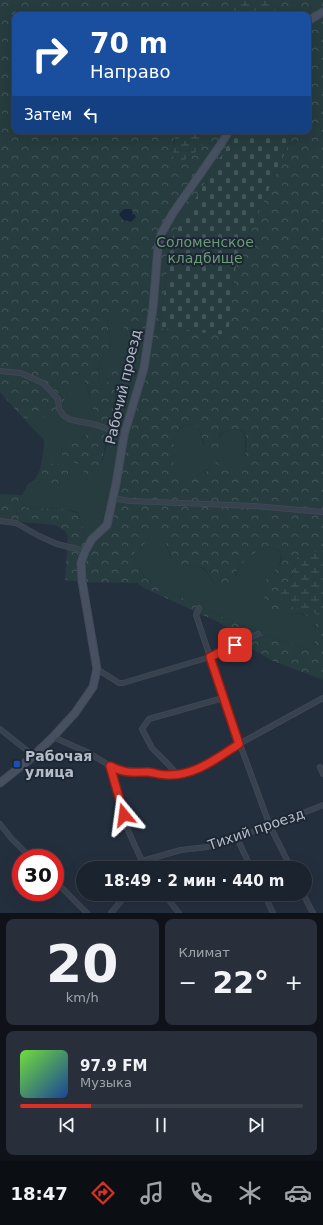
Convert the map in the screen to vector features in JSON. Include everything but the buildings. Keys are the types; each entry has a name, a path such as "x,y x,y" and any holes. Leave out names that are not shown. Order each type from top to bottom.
{"street":[{"path":"311,20 323,12"},
{"name":"Рабочий проезд","path":"85,551 92,540 107,525 124,435 144,368 153,308 156,258 161,234 173,213 222,144 227,134"},
{"path":"0,371 21,374 43,383 58,399 59,409 64,416 71,420 94,424 124,435"},
{"path":"113,498 130,501 255,506 323,512"},
{"path":"0,522 16,523 56,544 85,551 81,563 82,581 97,669 93,687 75,713 34,756 0,783"},
{"path":"199,608 196,615 239,744 270,826 288,861"},
{"path":"97,669 119,683 123,683 210,657 258,634"},
{"path":"177,774 152,748 142,729 149,719 223,698"},
{"path":"53,737 87,752 117,770 132,773 149,772 166,775 177,774 203,767 239,744 323,698"},
{"path":"0,729 34,756"},
{"path":"110,766 127,828 142,861"},
{"path":"320,767 323,774"},
{"name":"Тихий проезд","path":"142,861 181,850 207,848 270,826 323,805"},
{"path":"0,824 22,849"},
{"path":"237,838 248,861"},
{"path":"64,890 87,913"},
{"path":"111,913 121,901"},
{"path":"170,901 179,913"},
{"path":"267,901 273,913"},
{"path":"307,901 313,913"}],"green space":[{"path":"0,0 242,0 230,4 223,12 12,12 12,134 175,134 173,145 187,160 210,134 234,134 172,238 159,327 227,335 236,264 293,134 311,134 311,12 276,12 273,5 264,0 323,0 323,552 302,553 297,557 294,572 290,577 298,608 315,613 323,619 323,680 273,661 239,641 231,630 218,622 142,587 138,583 84,582 65,580 68,536 65,531 55,525 0,520 0,494 22,495 22,505 27,508 65,509 77,513 85,536 89,537 102,523 115,475 119,442 139,376 147,332 142,327 136,328 132,333 126,334 119,317 107,319 110,347 108,353 99,362 98,370 102,390 107,386 109,376 115,370 119,375 115,394 115,409 113,417 106,420 99,420 93,409 86,384 79,374 74,375 72,378 64,399 59,407 42,418 32,419 22,417 0,392","holes":["192,424 198,427 207,451 213,455 219,453 220,434 232,430 245,432 246,451 243,460 237,466 230,465 226,460 220,460 214,463 206,472 194,477 181,478 176,475 173,469 174,439 180,428","157,532 163,534 169,553 174,561 184,565 203,568 217,588 224,588 231,585 240,565 256,552 268,547 278,550 282,556 282,560 280,565 266,580 263,586 265,600 267,605 275,612 286,614 301,613 313,621 316,624 314,647 309,650 260,634 171,593 146,579 136,563 134,550 140,550 151,534"]},
{"path":"242,0 264,0 273,5 276,12 223,12 230,4"},
{"path":"176,134 211,134 194,154 179,162 173,158"},
{"name":"Соломенское кладбище","path":"234,134 293,134 236,264 228,335 159,328 172,238"},
{"path":"119,317 123,322 123,328 142,327 147,332 139,376 119,442 115,475 102,523 88,537 85,536 77,512 65,509 27,508 22,505 22,495 28,484 35,479 40,483 68,474 71,462 78,464 82,468 102,463 107,444 84,436 80,441 61,449 63,455 62,461 57,465 51,463 43,454 44,440 22,417 38,419 66,396 69,381 74,375 79,374 84,378 95,415 115,400 119,375 107,379 107,386 102,390 98,370 99,362 108,353 111,340 107,319"},
{"path":"192,424 198,427 204,445 219,446 221,434 227,431 235,430 244,432 245,448 242,463 236,467 214,463 200,475 187,479 176,475 173,470 175,436 181,428"},
{"path":"89,432 101,433 104,435 106,441 102,462 96,472 91,476 85,474 80,466 72,462 67,475 61,482 45,484 35,479 40,470 43,454 51,463 57,465 62,461 62,443 68,440 78,442"},
{"path":"157,532 164,534 172,558 182,564 204,569 213,583 236,576 239,566 262,549 270,547 279,551 281,556 280,563 277,570 268,579 269,608 281,614 300,613 311,619 316,624 314,647 309,650 260,634 171,593 146,579 136,563 133,550 140,550 151,534"},
{"path":"323,552 323,619 319,615 312,612 285,604 282,600 281,594 283,588 294,572 297,557 302,553"}],"water":[{"path":"124,209 131,209 136,217 131,222 123,220 119,214"}],"place":[{"name":"Рабочая улица","path":"17,764"}],"route":[{"path":"124,815 110,766 117,770 132,773 149,772 166,775 177,774 203,767 239,744 210,657 235,645"}]}
